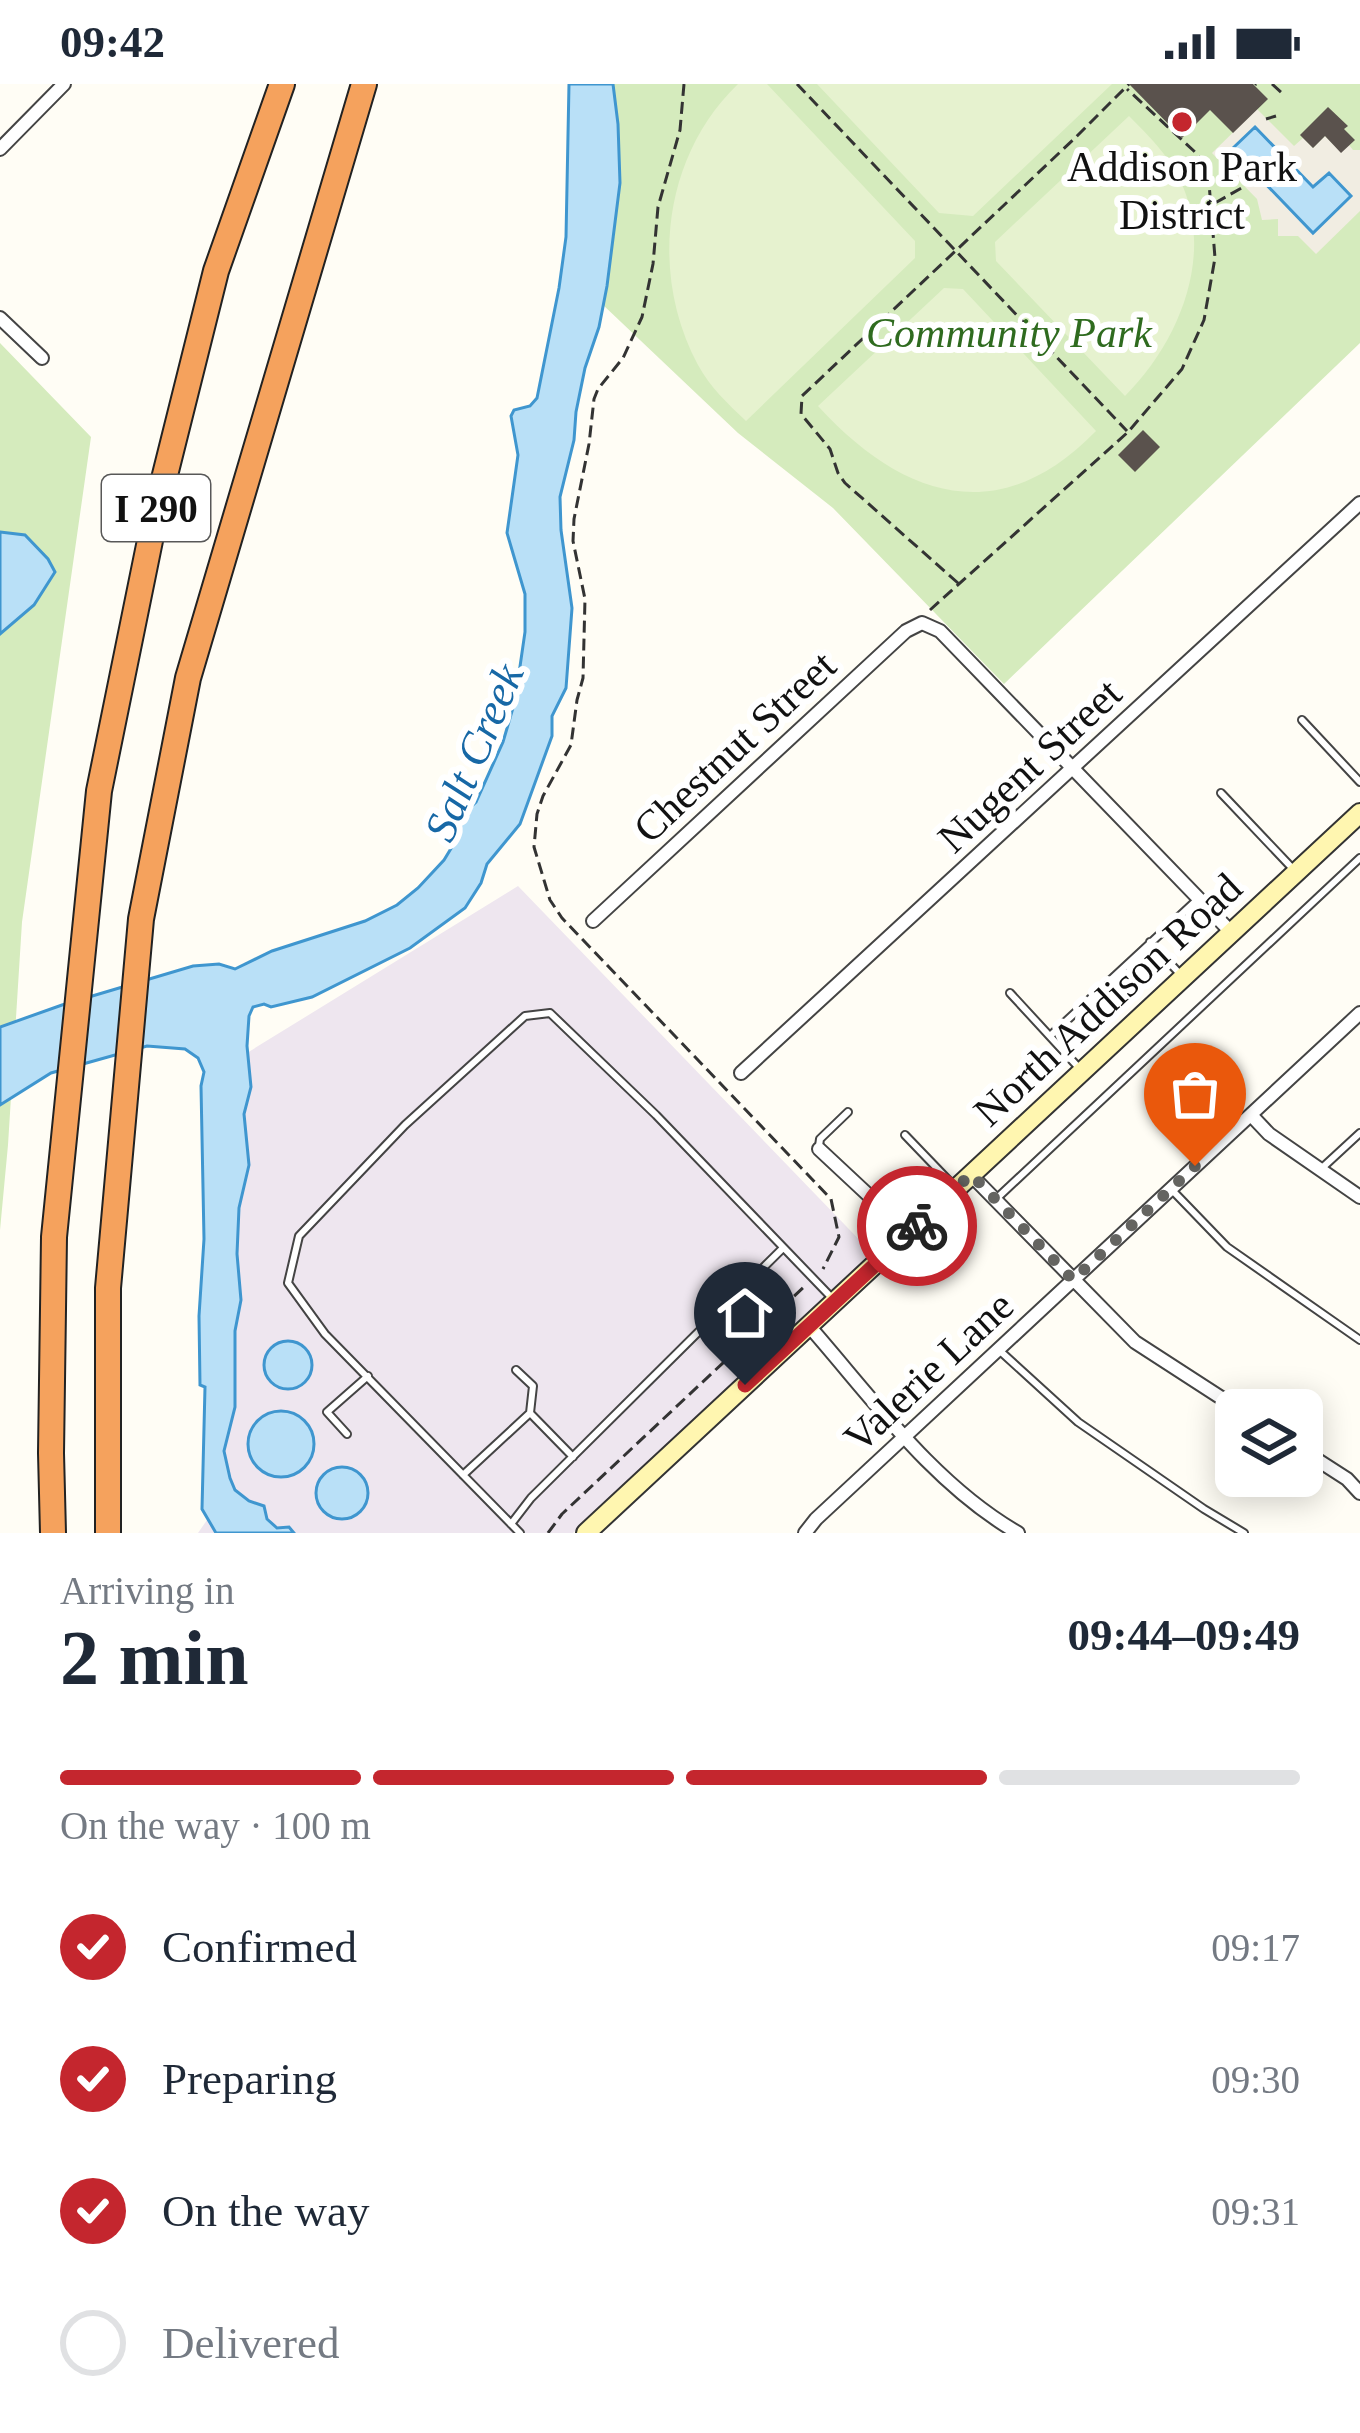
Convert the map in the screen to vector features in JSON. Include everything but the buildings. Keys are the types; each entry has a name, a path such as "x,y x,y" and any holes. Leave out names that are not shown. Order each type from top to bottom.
{"highway":[{"name":"I 290","path":"53,1533 54,1237 99,791 156,511 216,271 282,84"},
{"name":"I 290","path":"109,1533 108,1288 141,919 188,678 364,84"}],"street":[{"path":"0,148 64,84"},
{"path":"0,318 42,358"},
{"name":"Nugent Street","path":"741,1073 1360,503"},
{"path":"922,623 940,631 1231,932"},
{"name":"Chestnut Street","path":"593,921 906,631 922,623"},
{"name":"North Addison Road","path":"586,1533 1360,813"},
{"name":"Valerie Lane","path":"806,1533 1360,1012"},
{"path":"1251,1115 1269,1134 1354,1193"},
{"path":"819,1149 909,1233"},
{"path":"964,1182 995,1200 1136,1342 1215,1394"},
{"path":"809,1326 951,1484 1018,1533"},
{"path":"1323,1464 1360,1493"}],"lane":[{"path":"1302,719 1360,782"},
{"path":"1221,793 1296,872"},
{"path":"995,1200 1360,858"},
{"path":"1050,1036 1198,898"},
{"path":"1150,942 1184,977"},
{"path":"1010,993 1082,1071"},
{"path":"520,1533 325,1334 288,1283 299,1237 405,1126 525,1016 550,1013 836,1301"},
{"path":"1156,1078 1219,1144"},
{"path":"819,1149 820,1139 848,1112"},
{"path":"1319,1170 1360,1133"},
{"path":"905,1135 964,1182"},
{"path":"1354,1193 1360,1177"},
{"path":"1171,1189 1227,1247 1360,1340"},
{"path":"511,1524 531,1498 783,1249"},
{"path":"999,1350 1078,1422 1244,1533"},
{"path":"463,1475 530,1413 533,1387 516,1370"},
{"path":"347,1434 327,1412 368,1376"},
{"path":"530,1413 573,1457"}],"path":[{"path":"797,84 1128,432"},
{"path":"1272,84 1282,94"},
{"path":"922,623 932,607 958,584 1128,432 1182,369 1204,320 1215,258 1209,183 1202,161 1127,86 808,388 800,404 801,414 830,449 845,483 958,584"},
{"path":"1266,118 1276,116"},
{"path":"1211,205 1245,186"}],"shaded area":[{"path":"1257,109 1294,146 1303,138 1313,148 1325,136 1341,152 1349,145 1360,150 1360,211 1316,254 1298,236 1278,236 1278,219 1262,220 1257,199 1212,153"},
{"path":"518,886 873,1254 573,1533 198,1533 216,1507 242,1056"}],"green space":[{"name":"Community Park","path":"613,84 1360,84 1360,343 1004,684 833,508 738,433 602,304 618,194"},
{"path":"738,84 767,84 915,241 915,258 746,421 698,365 673,293 669,255 679,181 693,145"},
{"path":"817,84 1112,84 973,216 939,213"},
{"path":"1129,116 1167,158 1183,188 1194,251 1180,314 1147,371 1125,396 996,261 995,242"},
{"path":"944,288 963,289 1096,431 1060,462 1024,482 988,491 953,490 918,481 850,438 818,406"},
{"path":"0,343 91,437 22,922 0,1230"}],"water":[{"path":"569,84 613,84 620,183 607,286 585,368 560,497 572,608 566,688 552,716 552,736 520,824 487,864 465,908 410,948 312,997 253,1007 249,1016 251,1087 244,1114 249,1165 239,1208 241,1300 235,1331 235,1407 224,1451 235,1490 264,1506 267,1519 277,1528 289,1527 294,1533 216,1533 202,1509 205,1387 200,1385 199,1316 204,1072 198,1058 185,1049 147,1046 51,1073 0,1105 0,1027 193,966 219,964 235,969 272,951 365,921 418,888 458,837 463,814 476,802 503,742 515,701 525,594 507,533 518,455 511,416 537,398 559,288 566,237"},
{"path":"1255,127 1313,187 1329,173 1351,196 1313,233 1232,149"},
{"path":"0,532 25,535 55,572 34,605 0,634"},
{"path":"288,1341 305,1348 312,1365 305,1382 288,1389 271,1382 264,1365 271,1348"},
{"path":"281,1411 305,1420 314,1444 305,1468 281,1477 257,1468 248,1444 257,1420"},
{"path":"342,1467 360,1475 368,1493 360,1511 342,1519 324,1511 316,1493 324,1475"}],"way so far":[{"path":"917,1226 971,1174 1073,1280 1195,1166"}],"place":[{"name":"Addison Park District","path":"1182,122"}],"route":[{"path":"745,1385 917,1226"}],"water label":[{"name":"Salt Creek","path":"473,752"}]}
